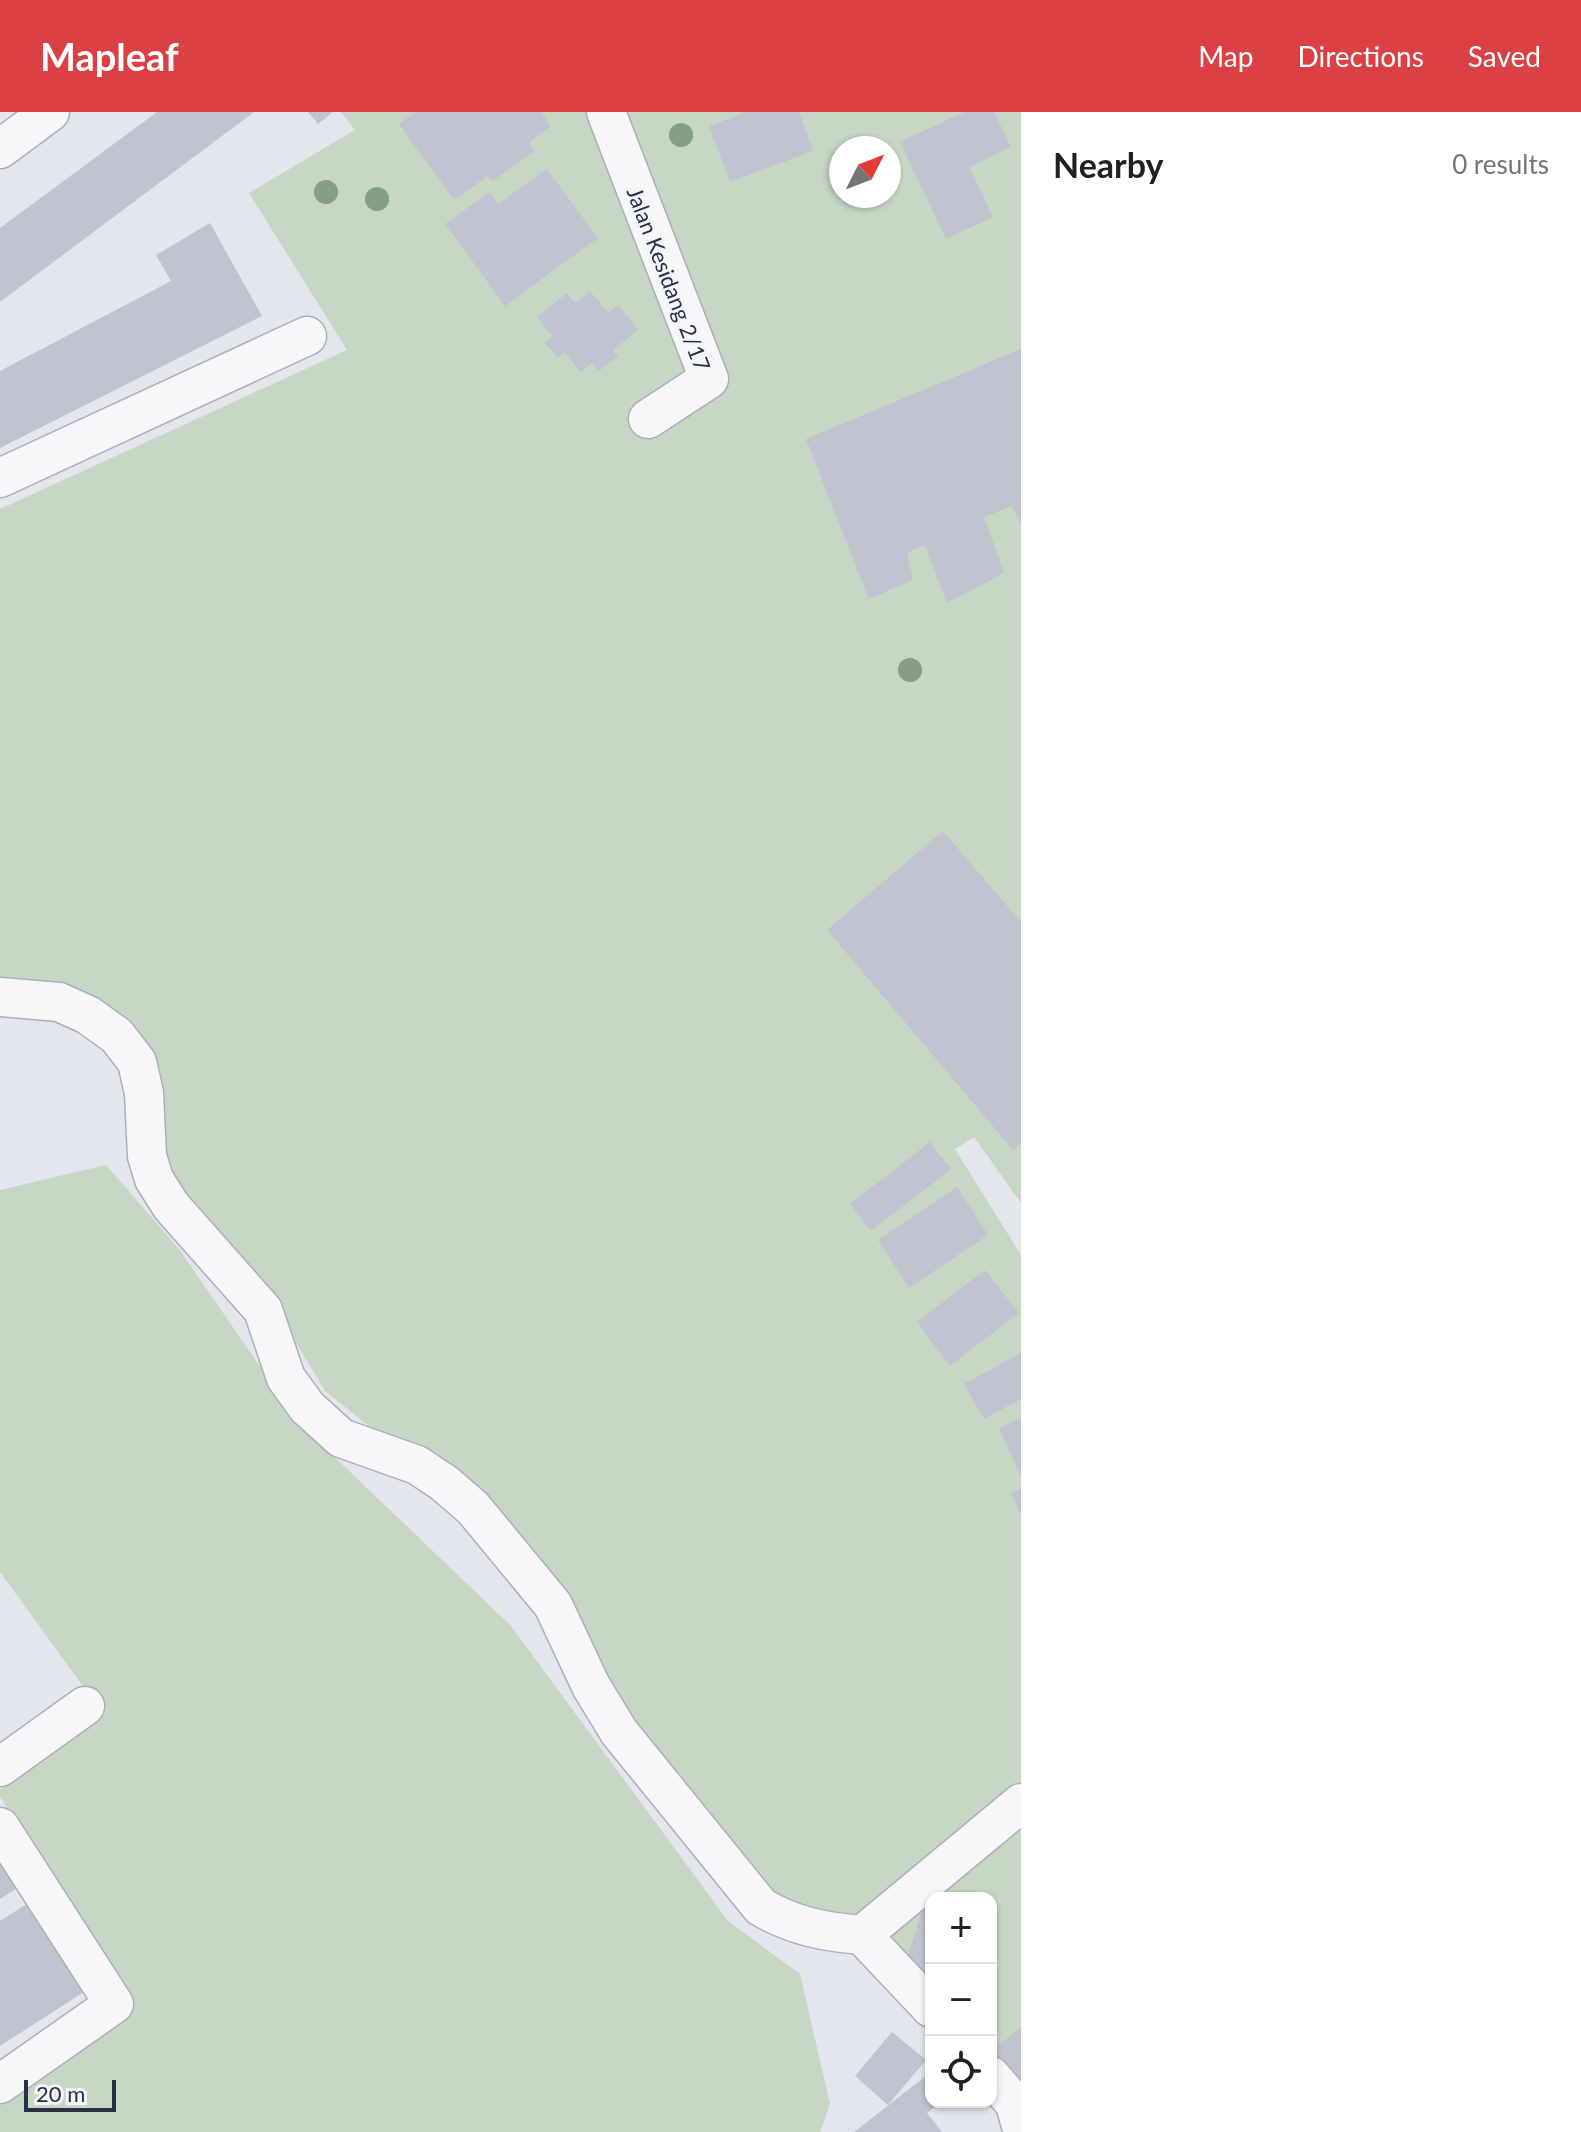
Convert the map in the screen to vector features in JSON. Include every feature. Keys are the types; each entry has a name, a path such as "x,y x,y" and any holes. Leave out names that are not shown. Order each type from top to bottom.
{"street":[{"name":"Jalan Kesidang 2/17","path":"606,112 709,379 648,419"},
{"path":"0,149 35,116"},
{"path":"0,478 307,336"},
{"path":"0,997 59,1002 88,1015 117,1036 137,1062 144,1093 147,1156 154,1179 171,1206 263,1310 286,1378 307,1407 341,1438 417,1465 473,1508 553,1605 591,1686 619,1732 761,1907 785,1921 822,1932 862,1935 925,2002"},
{"path":"0,1767 85,1706"},
{"path":"862,1935 1021,1803"},
{"path":"0,1827 114,2004 0,2084"},
{"path":"997,2083 1015,2104 1021,2126"}],"green space":[{"path":"341,112 1021,112 1021,1203 974,1137 955,1149 1021,1255 1021,2132 997,2087 997,1892 925,1892 925,2003 862,1935 761,1907 553,1605 386,1440 325,1391 266,1292 147,1156 117,1037 0,997 0,509 347,350 249,193 355,130"},
{"path":"106,1165 179,1249 299,1423 511,1626 728,1921 800,1974 830,2104 820,2132 0,2132 0,2103 123,2009 0,1796 0,1790 101,1711 0,1572 0,1190"}],"building":[{"path":"157,112 254,112 0,302 0,228"},
{"path":"308,112 333,112 318,124"},
{"path":"416,112 541,112 551,126 529,143 535,151 492,181 488,176 454,200 399,124"},
{"path":"747,112 799,112 813,151 730,182 709,126"},
{"path":"964,112 994,112 1011,147 969,167 993,217 946,239 901,142"},
{"path":"547,169 598,238 505,306 445,224 490,192 498,204"},
{"path":"210,223 262,316 0,448 0,371 171,281 156,255"},
{"path":"590,291 608,313 618,305 638,330 613,350 618,356 599,371 592,363 580,372 565,352 558,358 545,343 552,336 537,317 567,293 575,303"},
{"path":"1021,349 1021,524 1012,506 984,517 1004,573 947,603 925,545 907,553 913,580 869,599 806,439"},
{"path":"943,831 1021,922 1021,1143 1013,1150 827,930"},
{"path":"930,1142 951,1169 871,1231 850,1204"},
{"path":"957,1187 988,1235 909,1288 878,1240"},
{"path":"985,1270 1019,1313 950,1366 917,1322"},
{"path":"1021,1353 1021,1399 984,1419 964,1384"},
{"path":"1021,1418 1021,1477 999,1428"},
{"path":"1021,1488 1021,1514 1011,1493"},
{"path":"0,1858 19,1887 0,1899"},
{"path":"30,1902 87,1990 0,2046 0,1921"},
{"path":"923,1908 925,1908 925,1972 905,1965"},
{"path":"1021,2027 1021,2091 997,2060 997,2047"},
{"path":"892,2032 925,2059 888,2105 855,2076"},
{"path":"925,2077 925,2108 933,2108 927,2113 942,2132 854,2132"}]}
